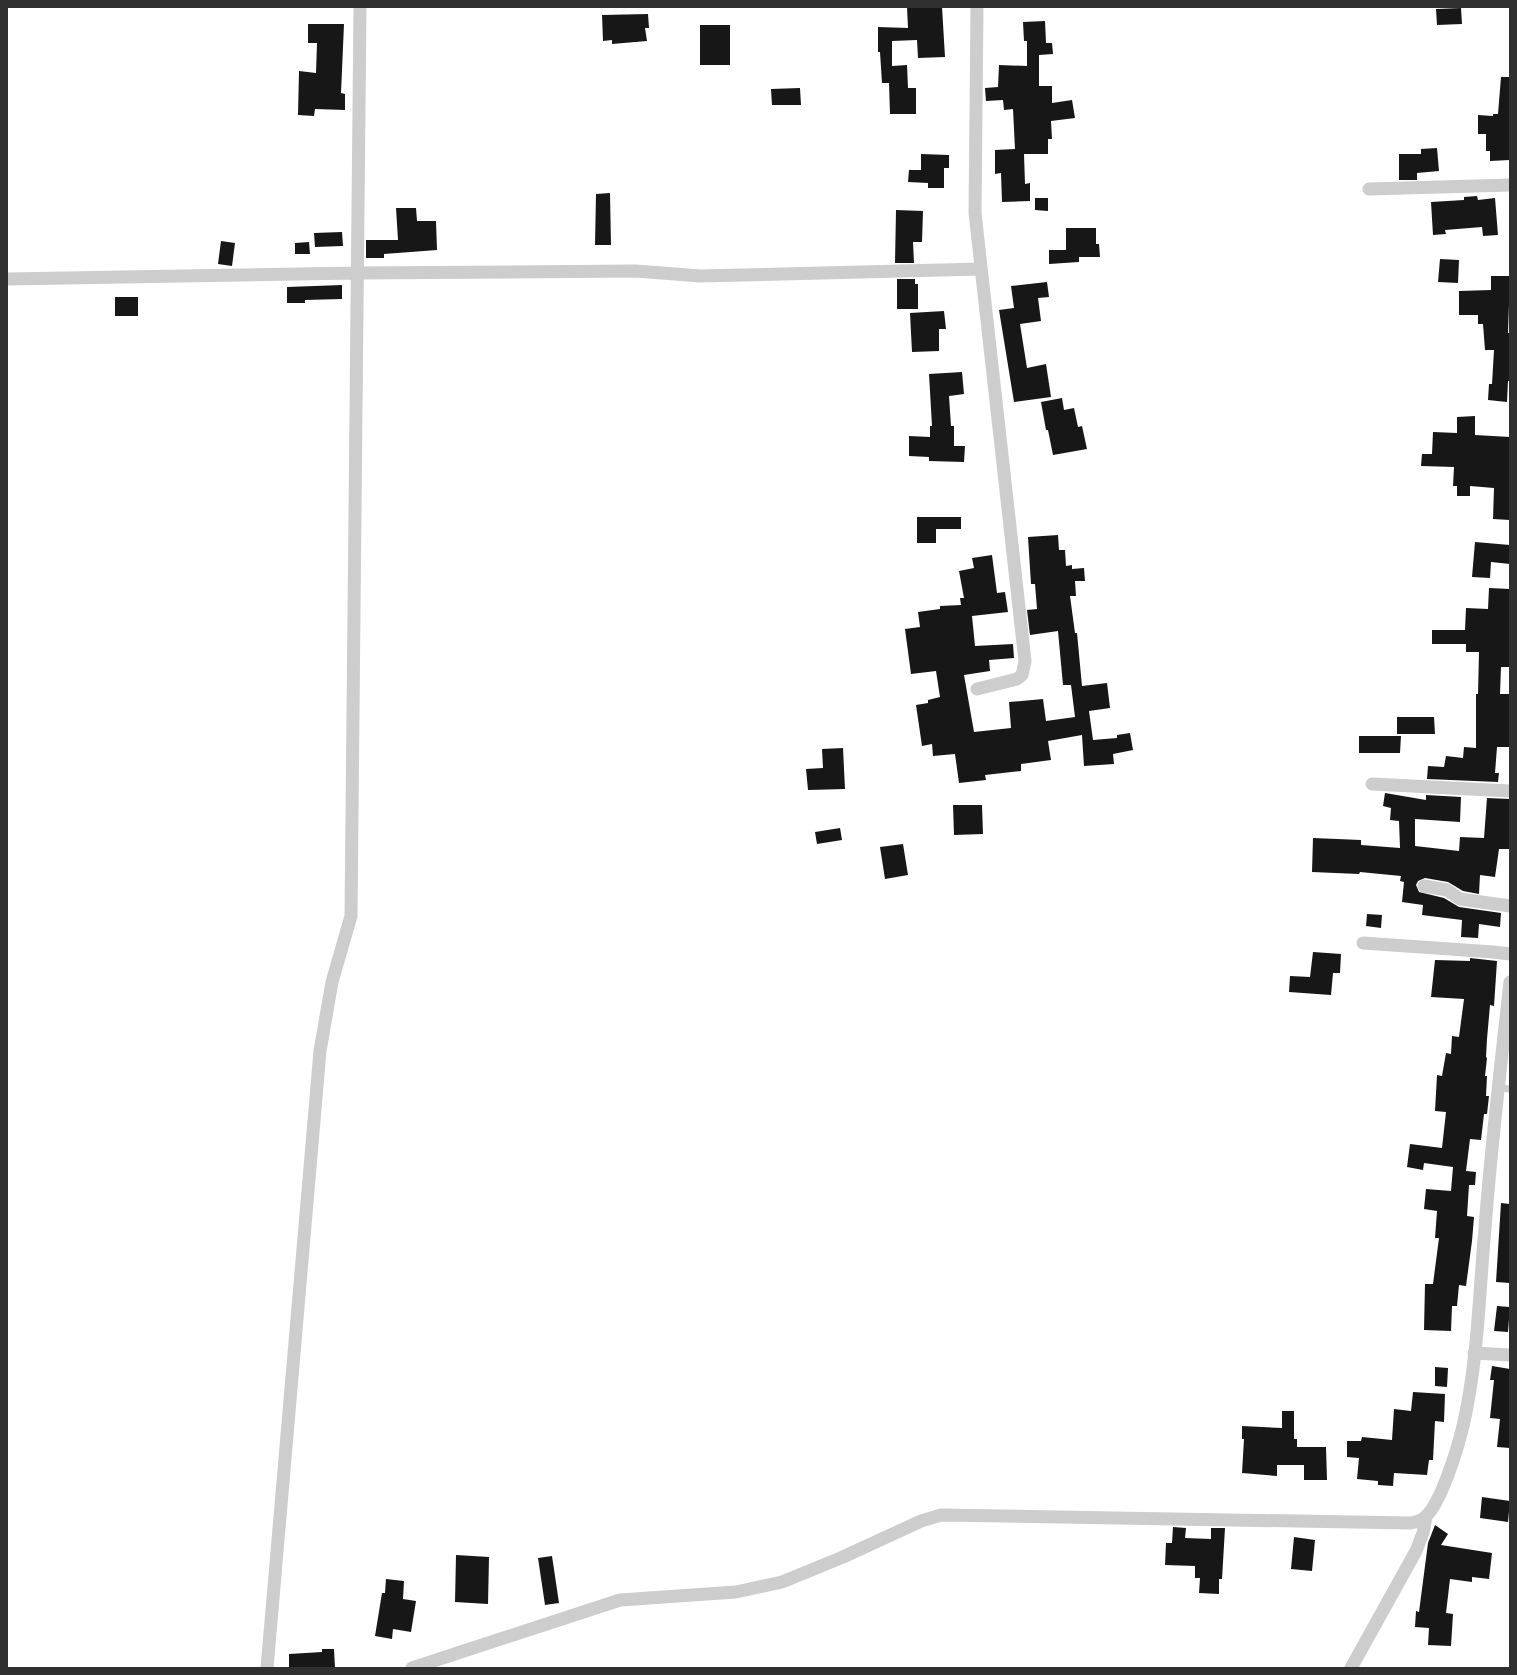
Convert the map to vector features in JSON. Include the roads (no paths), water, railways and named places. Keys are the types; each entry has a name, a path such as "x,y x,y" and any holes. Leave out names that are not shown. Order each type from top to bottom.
{"street":[{"path":"267,1668 320,1051 332,982 351,916 356,273 360,7"},
{"path":"977,7 975,213 982,289 1025,661 1022,675 1017,679 977,689"},
{"path":"1369,189 1510,185"},
{"path":"7,279 356,273 636,271 700,276 981,269"},
{"path":"1372,784 1510,791"},
{"path":"1424,886 1447,890 1460,899 1510,906"},
{"path":"1363,943 1510,954"},
{"path":"1351,1668 1416,1551 1423,1533 1426,1516 1436,1500 1455,1456 1463,1426 1474,1353 1488,1187 1504,1088 1510,982"},
{"path":"1474,1353 1510,1355"},
{"path":"412,1668 620,1600 736,1592 782,1582 843,1557 921,1521 941,1515 1411,1523 1426,1516"}]}
